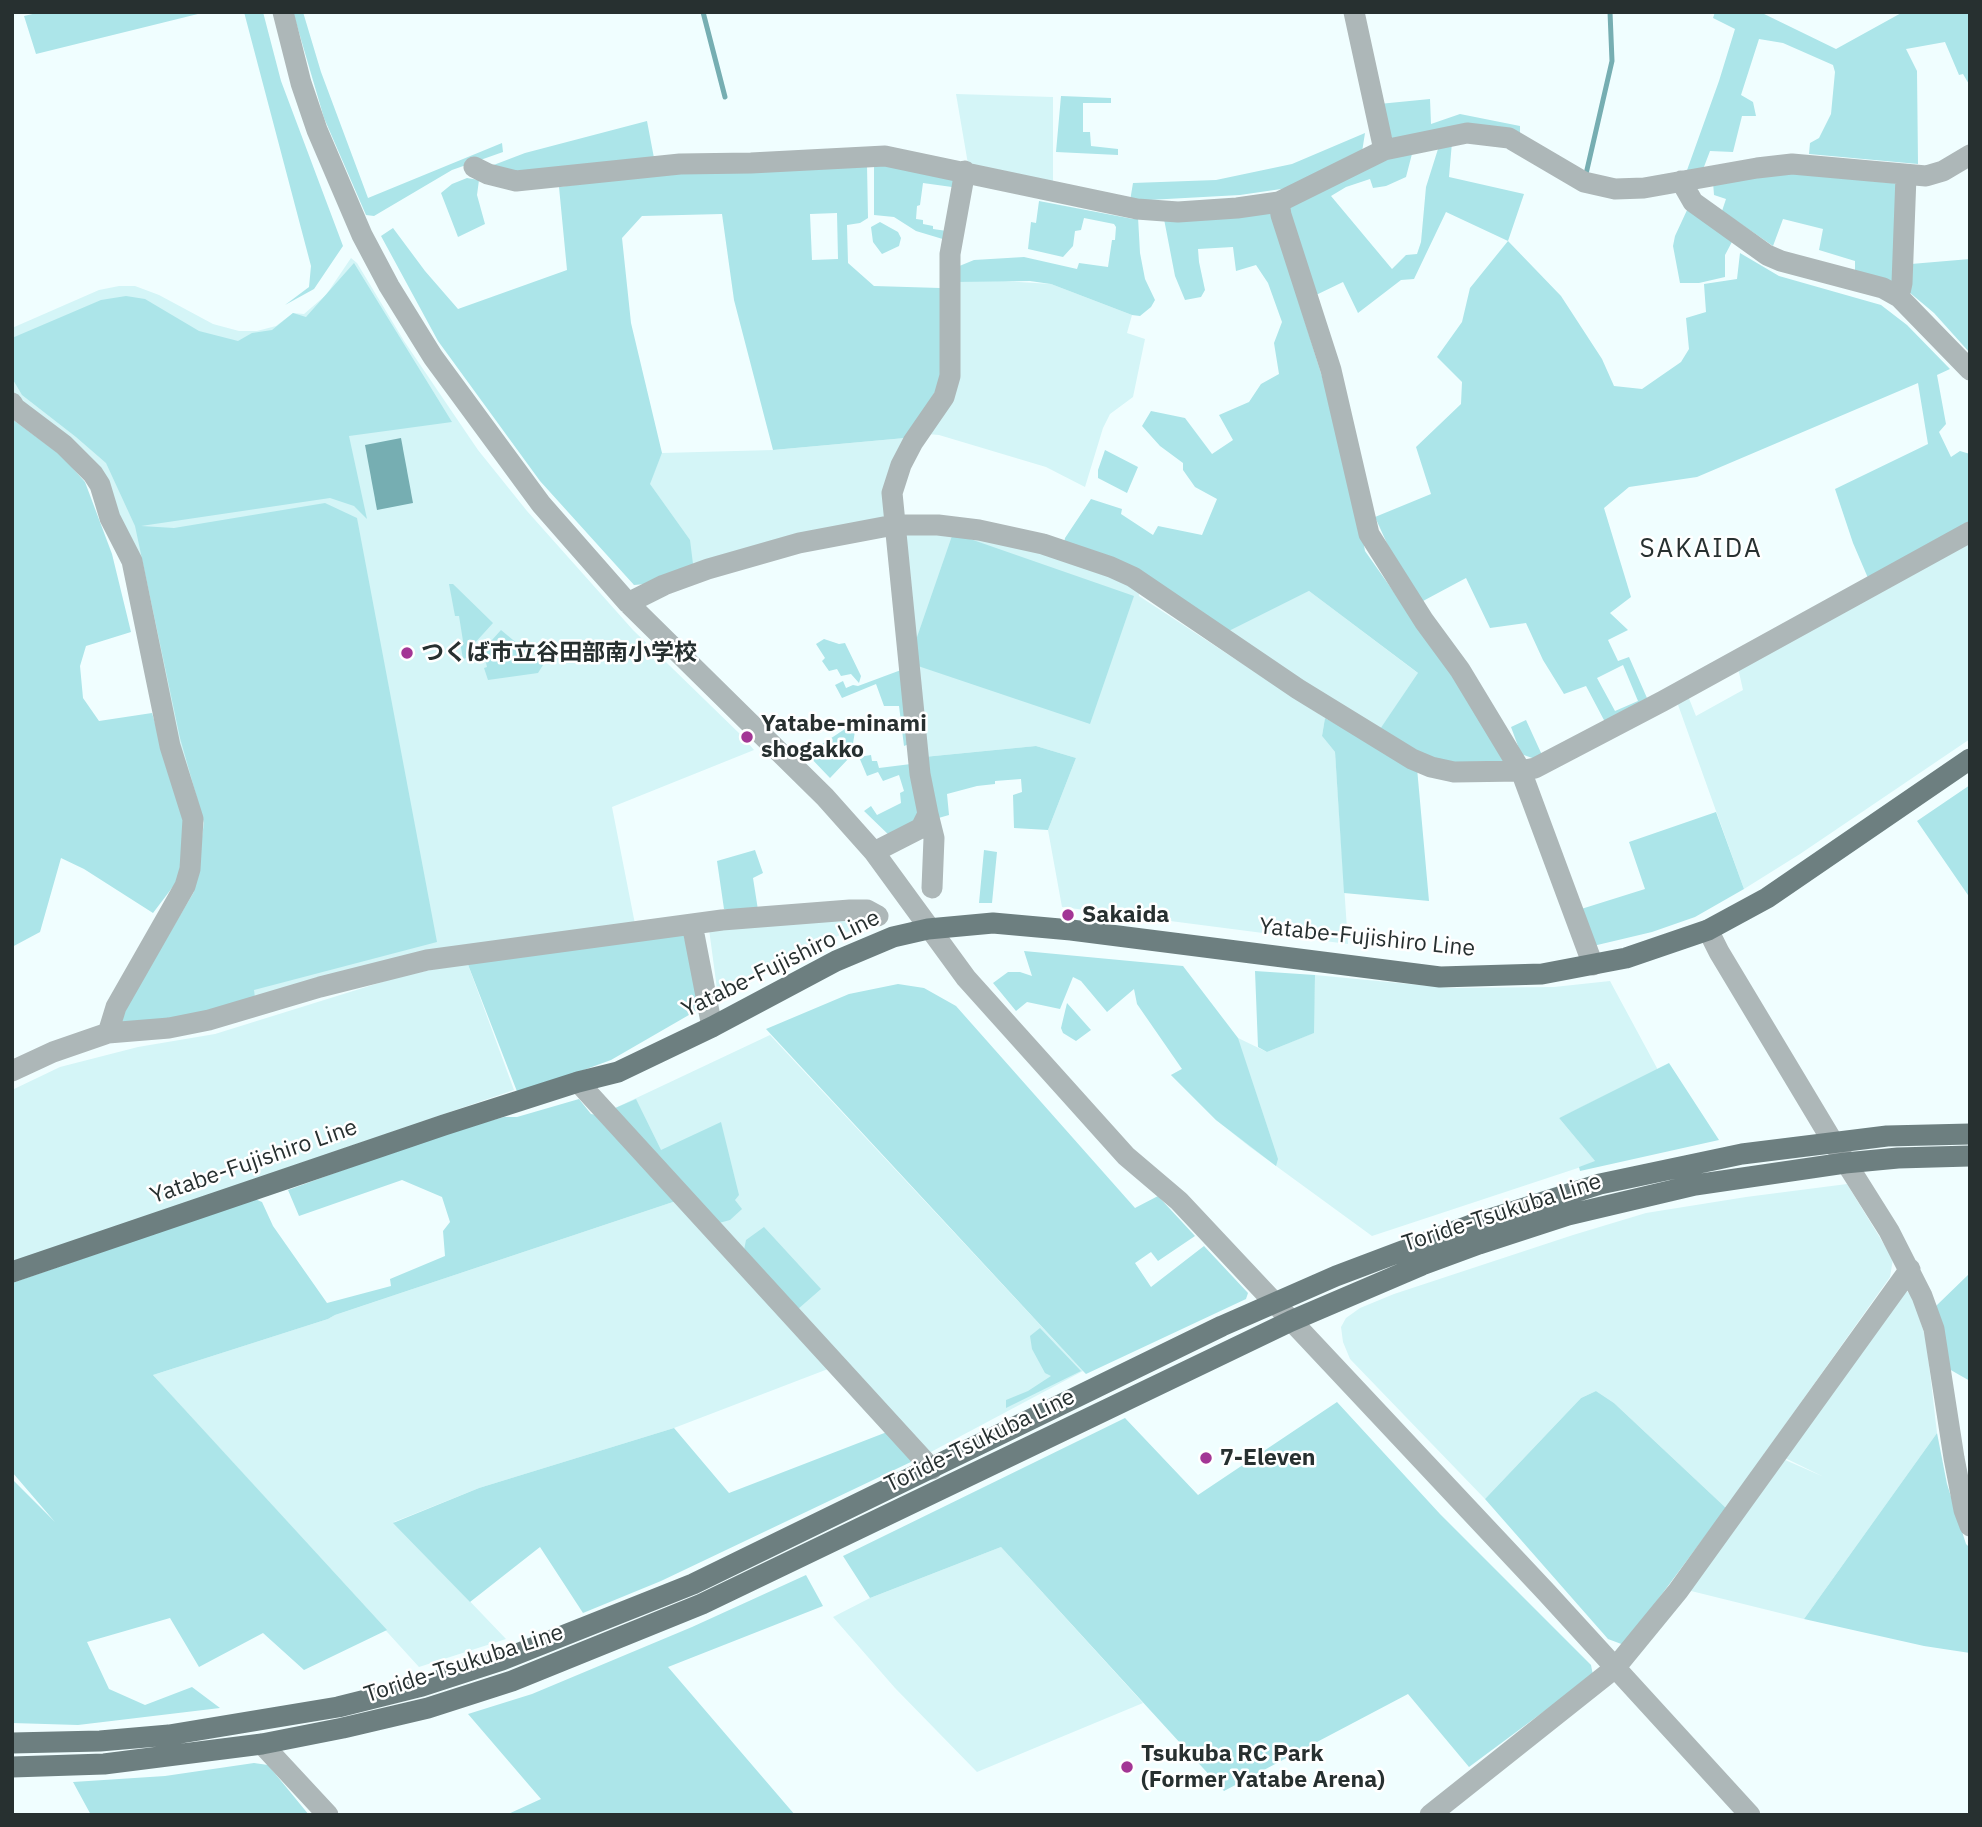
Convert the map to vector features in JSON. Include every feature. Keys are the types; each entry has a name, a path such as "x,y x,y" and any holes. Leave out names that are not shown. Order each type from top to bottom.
{"main road":[{"name":"Yatabe-Fujishiro Line","path":"12,1272 444,1125 618,1072 712,1027 836,961 894,937 928,929 993,923 1071,930 1440,977 1514,976 1593,965 1659,948 1708,930 1767,898 1970,759"},
{"name":"Toride-Tsukuba Line","path":"12,1743 100,1741 169,1735 325,1709 422,1686 514,1655 693,1584 1274,1303 1417,1245 1561,1195 1704,1161 1887,1136 1970,1134"},
{"name":"Toride-Tsukuba Line","path":"12,1767 104,1763 262,1744 428,1708 512,1681 702,1604 1291,1321 1422,1265 1569,1215 1695,1185 1845,1163 1970,1156"}],"street":[{"path":"282,12 301,83 322,142 362,235 389,286 433,357 541,504 628,603 825,797 874,852 966,978 1126,1156 1179,1201 1750,1815"},
{"path":"1354,12 1384,150"},
{"path":"474,167 488,174 516,181 680,164 885,156 1141,209 1189,211 1279,202 1384,150 1467,134 1509,138 1584,183 1615,189 1644,188 1792,164 1926,176 1943,171 1970,155"},
{"path":"932,888 934,838 920,774 892,494 901,465 913,442 944,397 950,376 950,254 965,172"},
{"path":"1899,297 1902,283 1906,176"},
{"path":"1681,181 1693,202 1767,255 1883,288 1899,297 1970,370"},
{"path":"1279,202 1331,370 1369,534 1424,621 1460,670 1521,771 1593,965"},
{"path":"12,403 64,445 93,474 100,485 110,519 132,561 170,746 193,819 190,869 185,886 116,1007 108,1033"},
{"path":"628,603 664,585 764,552 894,525 938,525 979,530 1043,544 1111,567 1133,578 1298,689 1412,759 1454,772 1521,771 1535,768 1663,701 1970,532"},
{"path":"874,852 921,828 928,814"},
{"path":"12,1071 53,1052 108,1033 169,1028 209,1020 320,987 427,960 692,924 850,910 867,910 878,916"},
{"path":"692,924 712,1027"},
{"path":"1708,930 1719,953 1910,1269 1934,1329 1954,1458 1964,1510 1970,1526"},
{"path":"578,1082 932,1469"},
{"path":"1430,1815 1615,1668 1678,1591 1910,1269"},
{"path":"262,1744 328,1815"}],"shaded area":[{"path":"41,12 206,12 36,54 24,16"},
{"path":"244,12 263,12 281,81 343,246 314,289 285,305 309,287 311,266"},
{"path":"293,12 303,12 321,72 368,198 502,143 503,152 452,170 374,216 366,215 324,118"},
{"path":"1715,12 1760,12 1836,49 1903,12 1970,12 1970,86 1963,74 1959,75 1945,42 1906,49 1917,71 1918,164 1809,154 1810,143 1819,138 1831,114 1835,72 1833,65 1783,43 1759,39 1741,95 1753,102 1756,116 1742,116 1733,152 1710,151 1702,172 1686,173 1735,29 1713,18"},
{"path":"956,94 1053,97 1053,183 968,164"},
{"path":"1061,96 1111,98 1111,103 1083,103 1083,132 1090,132 1091,146 1118,149 1118,155 1056,152"},
{"path":"1430,99 1431,124 1460,114 1520,126 1520,137 1392,138 1379,104"},
{"path":"647,121 654,158 522,172 491,166 525,153"},
{"path":"1365,133 1362,152 1288,188 1240,195 1130,201 1133,183 1216,180 1292,164"},
{"path":"1452,142 1449,177 1524,194 1508,241 1446,212 1414,279 1401,280 1358,313 1343,282 1316,295 1287,205 1385,157 1413,150 1406,177 1386,186 1373,188 1370,179 1346,187 1331,196 1392,269 1406,255 1417,254 1421,242 1426,187 1438,149"},
{"path":"874,162 956,180 946,240 916,231 894,217 874,215","holes":["923,183 952,187 947,231 933,229 933,226 923,224 923,220 916,219"]},
{"path":"867,165 868,218 860,223 847,225 848,263 874,286 940,288 943,370 939,386 905,438 773,450 734,300 722,214 642,216 622,238 631,323 662,453 650,484 690,540 693,564 646,584 634,585 540,481 438,341 381,236 393,228 458,309 567,270 559,187 678,171","holes":["837,213 838,259 812,260 810,214"]},
{"path":"1794,173 1901,184 1895,282 1855,271 1855,261 1819,250 1823,229 1783,219 1773,246 1722,211 1726,199 1714,195 1713,182"},
{"path":"467,178 479,180 477,195 485,224 458,237 441,193 452,184"},
{"path":"1039,201 1133,219 1138,217 1145,279 1155,300 1151,307 1140,316 1132,315 1051,284 1030,281 956,282 957,267 974,260 1024,257 1077,269 1079,263 1108,267 1112,240 1115,240 1114,224 1084,218 1081,230 1075,231 1073,246 1063,257 1028,249 1031,222 1036,223"},
{"path":"1688,208 1733,240 1725,255 1725,277 1699,283 1680,283 1673,246"},
{"path":"1270,210 1350,466 1365,551 1469,699 1504,761 1437,763 1378,732 1418,673 1309,591 1225,633 1064,543 1091,499 1122,509 1121,514 1153,535 1158,526 1202,535 1217,499 1195,487 1183,470 1183,463 1160,446 1142,426 1151,411 1185,418 1212,454 1233,440 1219,415 1249,402 1261,384 1279,374 1274,343 1282,322 1268,283 1256,265 1236,271 1233,247 1198,249 1205,290 1201,297 1185,300 1175,276 1164,219"},
{"path":"880,222 898,232 901,238 899,246 882,254 873,242 871,227"},
{"path":"1508,241 1561,296 1602,359 1614,386 1642,389 1681,362 1689,349 1686,318 1706,312 1704,284 1737,279 1740,253 1779,276 1881,305 1907,325 1950,369 1937,375 1946,424 1939,432 1951,457 1960,451 1970,454 1970,523 1868,578 1853,543 1835,489 1928,444 1918,383 1697,477 1629,487 1604,508 1631,597 1610,613 1628,630 1608,640 1618,661 1629,657 1647,698 1605,722 1586,686 1564,694 1543,660 1526,623 1490,628 1466,578 1423,601 1399,570 1375,517 1431,494 1416,447 1461,404 1462,382 1437,357 1462,322 1470,288","holes":["1623,665 1638,701 1615,711 1597,678"]},
{"name":"つくば市立谷田部南小学校","path":"351,258 357,263 404,341 478,450 527,511 633,630 754,750 612,807 635,924 122,1023 193,888 175,738 121,521 20,403 12,389 12,328 99,290 135,286 159,295 213,324 239,331 257,331 276,326 293,313 304,314 326,295"},
{"path":"1970,259 1970,353 1934,313 1909,292 1911,264"},
{"path":"354,263 452,422 349,436 367,519 354,506 330,498 141,526 174,528 325,503 357,518 437,942 254,990 255,998 206,1014 122,1023 123,1011 194,892 204,823 180,738 135,526 106,463 22,395 12,378 12,338 101,300 126,296 145,299 199,331 238,341 252,333 272,330 293,313 306,317"},
{"path":"987,280 1051,284 1132,315 1127,333 1145,339 1133,397 1110,414 1085,487 1046,467 939,435 927,434 956,282"},
{"path":"12,419 62,456 85,482 112,554 131,632 86,646 80,666 83,698 99,721 152,713 185,823 178,880 153,913 84,869 61,858 40,932 12,947"},
{"path":"401,438 413,503 377,510 365,445"},
{"path":"905,438 884,517 693,564 649,484 662,453 773,450"},
{"path":"1105,450 1138,467 1127,493 1098,478"},
{"path":"905,527 1041,548 1138,587 1139,596 1325,718 1322,736 1335,752 1348,944 1062,907 1048,830 1076,758 1036,746 924,757"},
{"path":"953,533 1134,596 1090,724 918,666 916,640"},
{"path":"1970,540 1970,739 1744,889 1677,702 1688,696 1696,716 1743,690 1738,668"},
{"path":"449,584 453,584 493,623 473,645 474,656 463,659 459,616 455,616"},
{"path":"1309,591 1419,674 1378,732 1225,633"},
{"path":"501,630 543,665 538,673 488,680 483,650"},
{"path":"824,639 839,644 845,643 861,676 859,683 851,674 841,676 837,669 829,671 816,644"},
{"path":"901,670 909,744 904,746 899,706 884,706 876,684 842,698 835,685 843,681 846,688 858,686"},
{"path":"1325,718 1417,768 1429,901 1344,893 1335,752 1322,736"},
{"path":"1526,720 1542,755 1535,759 1521,754 1511,727"},
{"path":"851,725 855,731 851,756 830,778 807,754"},
{"path":"1036,746 1076,758 1048,830 1014,828 1013,795 1022,792 1021,779 995,781 995,784 947,794 949,815 935,819 924,757"},
{"path":"871,755 872,761 877,761 879,768 911,764 922,820 893,839 864,811 871,806 877,815 901,803 900,793 904,791 899,775 883,781 878,772 867,776 859,757"},
{"path":"1970,785 1970,898 1917,821"},
{"path":"1716,812 1744,889 1695,917 1652,932 1593,946 1578,910 1645,889 1629,842"},
{"path":"755,850 763,873 753,878 758,910 724,909 717,861"},
{"path":"984,850 997,852 992,903 979,903"},
{"path":"865,917 869,920 867,924 833,938 720,995 709,929"},
{"path":"683,932 701,1008 611,1060 518,1094 467,962"},
{"path":"1024,951 1183,966 1238,1038 1278,1159 1276,1166 1216,1120 1171,1075 1182,1069 1137,1004 1134,989 1107,1012 1081,981 1073,977 1060,1009 1027,1002 1016,1011 993,983 1008,972 1032,976"},
{"path":"467,962 514,1090 12,1262 12,1090 60,1067 138,1047 215,1034 398,977"},
{"path":"1255,971 1315,975 1314,1033 1267,1052 1258,1047"},
{"path":"1315,975 1451,988 1554,987 1610,981 1658,1070 1559,1118 1596,1162 1372,1236 1216,1120 1171,1075 1238,1038 1267,1052 1313,1033"},
{"path":"898,984 924,988 956,1006 1135,1208 1158,1196 1195,1236 1158,1261 1151,1252 1135,1263 1151,1287 1204,1246 1248,1293 1246,1299 1086,1374 766,1029 849,994"},
{"path":"1067,1003 1091,1030 1076,1041 1063,1033 1061,1028"},
{"path":"770,1035 1083,1371 929,1453 613,1109"},
{"path":"1669,1063 1719,1140 1580,1171 1579,1167 1595,1161 1559,1118"},
{"path":"579,1099 676,1201 328,1319 153,1375 387,1630 304,1670 263,1633 199,1667 170,1618 87,1642 109,1689 145,1705 192,1687 220,1708 78,1725 12,1723 12,1479 55,1522 12,1472 12,1283 255,1199 262,1202 273,1226 327,1303 391,1286 390,1279 445,1256 443,1231 450,1222 442,1197 402,1180 299,1216 288,1190 442,1134"},
{"path":"636,1099 661,1150 721,1122 739,1195 735,1200 742,1209 730,1220 719,1223 613,1109"},
{"path":"1847,1184 1893,1259 1890,1277 1726,1508 1614,1403 1596,1391 1581,1398 1485,1499 1350,1359 1343,1342 1341,1327 1346,1318 1360,1308 1394,1294 1573,1235 1646,1213"},
{"path":"676,1201 828,1369 674,1428 479,1488 394,1522 506,1639 419,1667 153,1375 328,1319"},
{"path":"764,1227 821,1289 798,1309 744,1250 746,1240"},
{"path":"1970,1273 1970,1381 1949,1369 1936,1306"},
{"path":"1907,1291 1913,1298 1926,1339 1937,1433 1804,1619 1683,1589 1783,1459 1824,1477 1783,1457 1899,1292"},
{"path":"1040,1328 1081,1371 1006,1408 1006,1400 1028,1391 1051,1376 1045,1373 1032,1349 1030,1336"},
{"path":"1596,1391 1614,1403 1726,1508 1624,1645 1608,1639 1485,1499 1581,1398"},
{"path":"1337,1402 1440,1514 1591,1665 1593,1675 1469,1767 1408,1694 1224,1791 1001,1547 870,1598 843,1556 1125,1418 1198,1495"},
{"path":"674,1428 729,1493 887,1432 913,1461 661,1581 583,1613 540,1547 470,1602 393,1523 479,1488"},
{"path":"1937,1433 1947,1484 1966,1544 1970,1548 1970,1653 1924,1646 1804,1619"},
{"path":"1001,1547 1143,1703 977,1772 895,1688 833,1617 870,1598"},
{"path":"806,1575 823,1606 668,1667 795,1815 506,1815 541,1799 468,1714 532,1694 692,1627"},
{"path":"254,1763 268,1765 309,1815 91,1815 73,1782 165,1776"}],"waterway":[{"path":"703,12 725,97"},
{"path":"1586,174 1612,61 1610,12"}],"place":[{"name":"つくば市立谷田部南小学校","path":"407,653"},
{"name":"Yatabe-minami shogakko","path":"747,737"},
{"name":"Sakaida","path":"1068,915"},
{"name":"7-Eleven","path":"1206,1458"},
{"name":"Tsukuba RC Park (Former Yatabe Arena)","path":"1127,1767"}],"district":[{"name":"SAKAIDA","path":"1701,549"}]}
